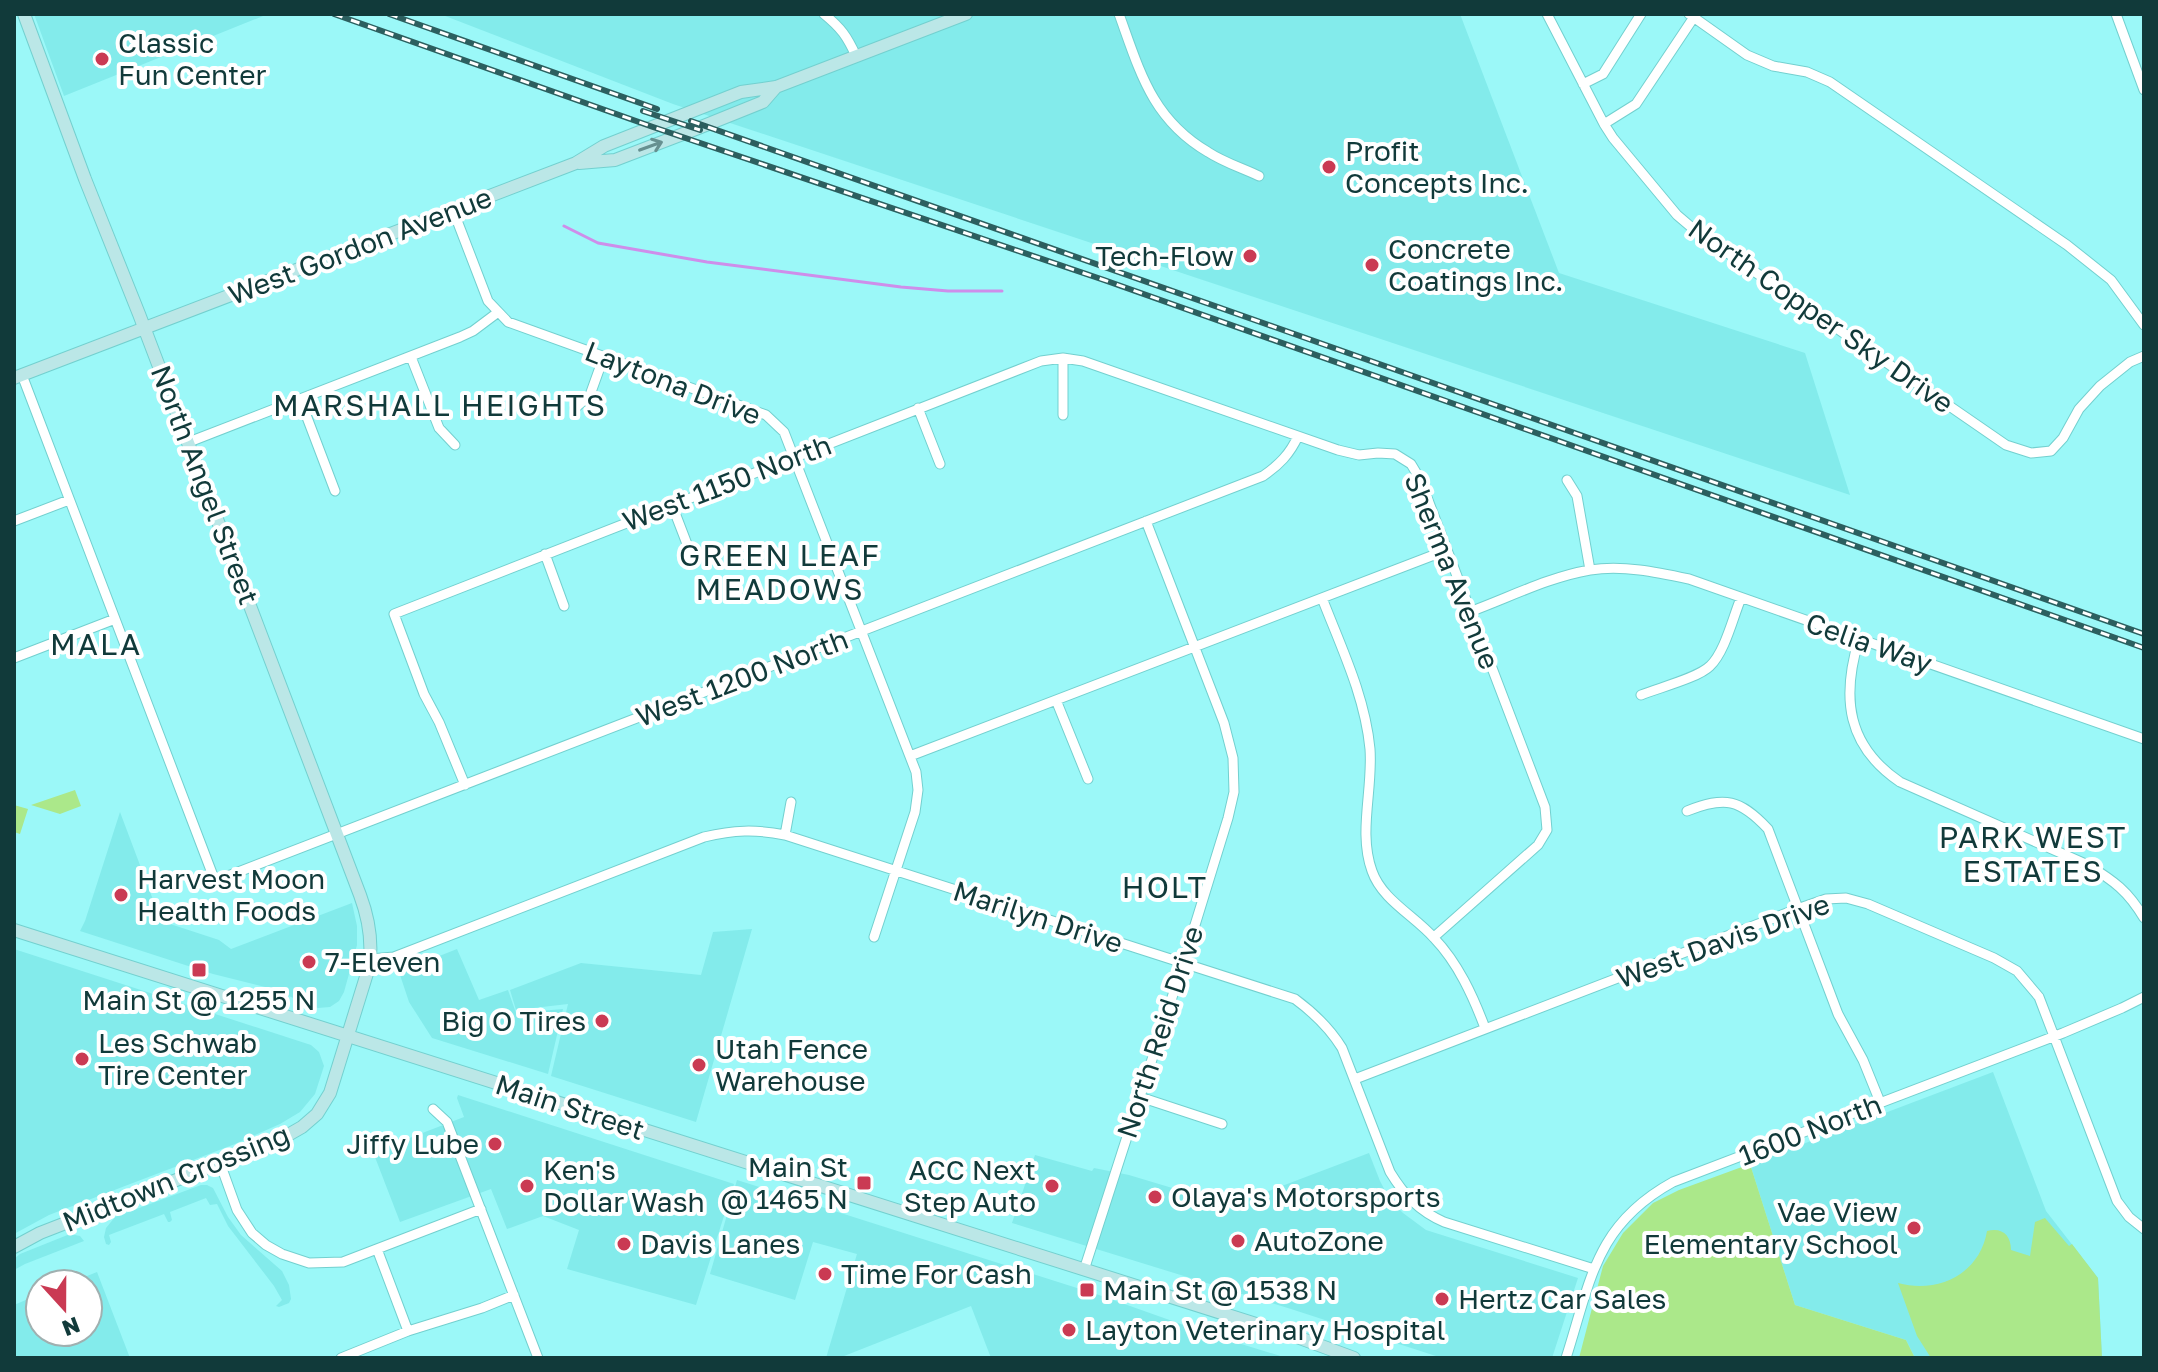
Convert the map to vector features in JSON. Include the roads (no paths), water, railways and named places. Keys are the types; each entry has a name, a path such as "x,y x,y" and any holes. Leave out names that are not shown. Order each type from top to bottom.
{"main road":[{"name":"North Angel Street","path":"24,14 337,834 368,919 370,959"},
{"name":"West Gordon Avenue","path":"18,377 576,163 604,146 741,92 776,87 966,14"},
{"name":"Main Street","path":"14,930 1297,1337 1354,1358"},
{"name":"Midtown Crossing","path":"14,1247 40,1233 220,1163 302,1127 313,1118 327,1098 370,959"}],"street":[{"path":"824,14 840,27 856,56"},
{"path":"1119,14 1151,96 1175,129 1208,153 1259,176"},
{"name":"North Copper Sky Drive","path":"1547,14 1613,138 1677,215 1697,232 2006,445 2031,453 2051,451 2063,438 2079,409 2100,386 2130,362 2144,356"},
{"path":"1583,84 1603,74 1641,14"},
{"path":"2116,14 2144,90"},
{"path":"1604,124 1636,104 1691,16 1747,55 1773,66 1807,72 1830,82 1855,99 2067,245 2111,280 2144,325"},
{"path":"189,442 411,357 473,331 497,313 488,301 453,210"},
{"name":"Laytona Drive","path":"497,313 520,328 766,415 784,432 796,456 916,772 918,790 915,812 874,937"},
{"path":"575,408 590,395 604,356"},
{"path":"411,357 439,428 455,445"},
{"path":"1063,358 1063,415"},
{"name":"West 1150 North","path":"465,785 424,694 394,614 918,408 1041,361 1063,358"},
{"name":"Sherma Avenue","path":"1063,358 1083,361 1338,450 1359,455 1395,454 1411,464 1420,479 1472,611 1545,807 1547,830 1538,845 1434,937"},
{"path":"14,658 115,619 18,377"},
{"path":"300,399 335,491"},
{"path":"918,408 940,464"},
{"name":"West 1200 North","path":"115,619 215,881 1263,476 1279,465 1298,436"},
{"path":"1567,480 1577,496 1590,570"},
{"path":"14,521 69,500"},
{"path":"672,505 692,557"},
{"name":"North Reid Drive","path":"1084,1270 1183,963 1234,792 1233,758 1224,723 1146,521"},
{"path":"910,756 1447,550"},
{"path":"545,554 564,606"},
{"name":"Celia Way","path":"1472,611 1555,579 1590,570 1654,571 1689,579 2144,739"},
{"path":"1322,598 1359,693 1367,724 1370,784 1366,841 1373,876 1385,893 1434,937 1451,959 1466,983 1485,1028"},
{"path":"1641,695 1703,671 1712,664 1741,598"},
{"path":"1859,639 1849,680 1849,705 1865,749 1881,769 1900,782 2088,865 2113,880 2133,899 2144,918"},
{"path":"1056,700 1088,779"},
{"path":"785,835 791,802"},
{"path":"1687,811 1710,802 1733,802 1753,812 1768,829 1838,1014 1863,1060 1880,1102"},
{"name":"Marilyn Drive","path":"370,959 394,957 704,837 732,830 763,830 785,835 1295,999 1331,1030 1342,1048 1390,1172 1413,1204 1427,1215 1444,1222 1594,1269"},
{"name":"West Davis Drive","path":"1355,1079 1800,908 1826,899 1846,898 1868,904 1994,958 2017,971 2029,983 2039,997 2117,1201 2129,1217 2144,1229"},
{"name":"1600 North","path":"1566,1358 1594,1269 1608,1238 1634,1208 1656,1192 1673,1182 2054,1037 2144,997"},
{"path":"1140,1097 1222,1124"},
{"path":"433,1109 447,1122 538,1358"},
{"path":"220,1163 237,1210 252,1233 282,1254 309,1263 343,1262 481,1209"},
{"path":"377,1249 408,1331"},
{"path":"341,1358 408,1331 514,1295"}],"waterway":[{"path":"564,226 598,243 707,262 901,287 1002,291"}],"railway":[{"path":"334,14 653,127 1104,280 2144,648"},
{"path":"389,14 657,109"},
{"path":"643,111 700,130"},
{"path":"691,121 2144,634"}],"place":[{"name":"Classic Fun Center","path":"102,59"},
{"name":"Profit Concepts Inc.","path":"1329,167"},
{"name":"Tech-Flow","path":"1250,256"},
{"name":"Concrete Coatings Inc.","path":"1372,265"},
{"name":"Harvest Moon Health Foods","path":"121,895"},
{"name":"7-Eleven","path":"309,962"},
{"name":"Main St @ 1255 N","path":"199,970"},
{"name":"Big O Tires","path":"602,1021"},
{"name":"Les Schwab Tire Center","path":"82,1059"},
{"name":"Utah Fence Warehouse","path":"699,1065"},
{"name":"Jiffy Lube","path":"495,1144"},
{"name":"Main St @ 1465 N","path":"864,1183"},
{"name":"Ken's Dollar Wash","path":"527,1186"},
{"name":"ACC Next Step Auto","path":"1052,1186"},
{"name":"Olaya's Motorsports","path":"1155,1197"},
{"name":"Vae View Elementary School","path":"1914,1228"},
{"name":"AutoZone","path":"1238,1241"},
{"name":"Davis Lanes","path":"624,1244"},
{"name":"Time For Cash","path":"825,1274"},
{"name":"Main St @ 1538 N","path":"1087,1290"},
{"name":"Hertz Car Sales","path":"1442,1299"},
{"name":"Layton Veterinary Hospital","path":"1069,1330"}],"district":[{"name":"MARSHALL HEIGHTS","path":"440,406"},
{"name":"GREEN LEAF MEADOWS","path":"780,573"},
{"name":"MALA","path":"96,645"},
{"name":"PARK WEST ESTATES","path":"2033,855"},
{"name":"HOLT","path":"1165,888"}]}
